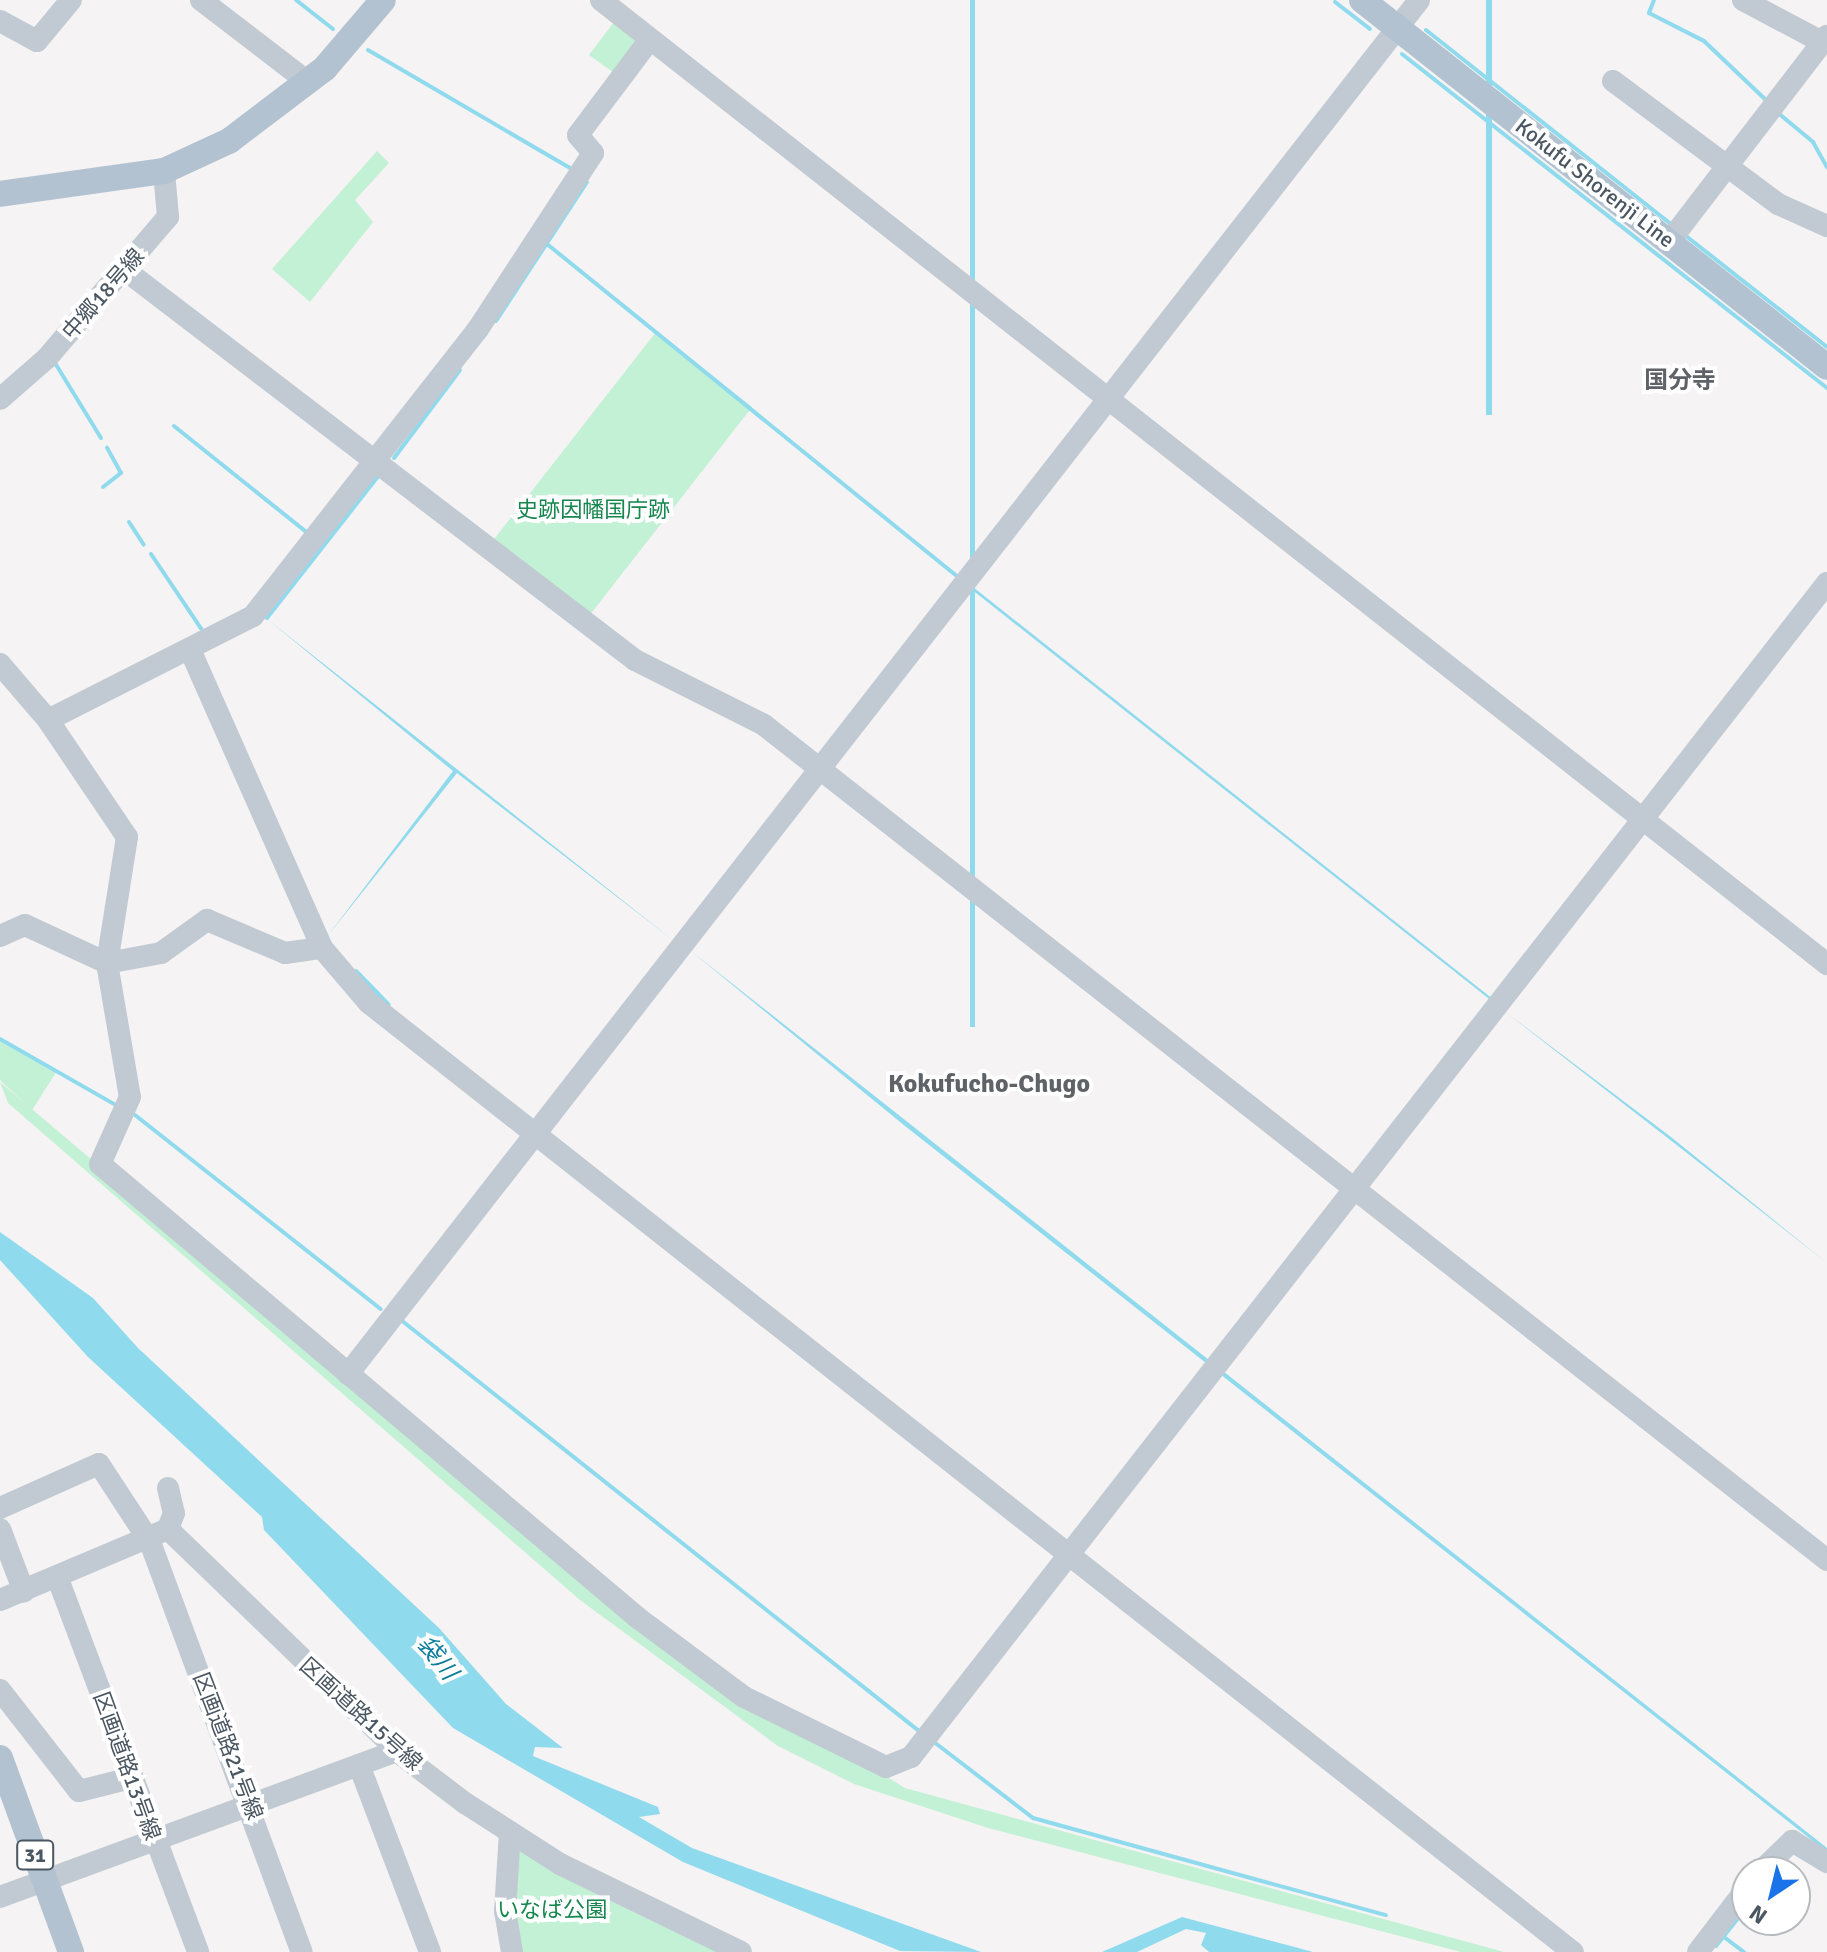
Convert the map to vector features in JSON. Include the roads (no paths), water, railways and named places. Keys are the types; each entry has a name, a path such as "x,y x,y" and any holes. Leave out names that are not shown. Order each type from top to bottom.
{"main road":[{"path":"0,194 164,171 229,141 308,82 383,0"},
{"name":"Kokufu Shorenji Line","path":"1362,0 1827,367"},
{"name":"31","path":"1,1761 71,1952"}],"street":[{"path":"0,21 30,43 71,0"},
{"path":"201,0 308,82"},
{"path":"601,0 1827,964"},
{"path":"348,1374 1419,0"},
{"path":"1669,242 1732,165 1824,39 1743,0"},
{"path":"48,720 175,651 191,652 253,616 478,329 593,153 578,135 650,39"},
{"path":"1613,81 1732,165 1778,204 1827,226"},
{"name":"中郷18号線","path":"0,399 125,270 168,217 164,171"},
{"path":"125,270 378,457 635,660 764,725 1827,1560"},
{"path":"0,664 48,720 127,837 107,963 130,1097 100,1164 518,1521 744,1697 886,1767 911,1757 1827,583"},
{"path":"191,652 322,948 369,1003 1573,1952"},
{"path":"0,936 25,925 107,963 161,953 207,920 285,953 322,948"},
{"path":"0,1508 99,1464 159,1536"},
{"path":"0,1600 159,1536 174,1513 168,1488"},
{"path":"0,1529 24,1592"},
{"name":"区画道路15号線","path":"159,1536 397,1751 510,1832 741,1952"},
{"name":"区画道路21号線","path":"159,1536 302,1952"},
{"name":"区画道路13号線","path":"58,1579 198,1952"},
{"path":"0,1690 79,1791 131,1778"},
{"path":"0,1897 397,1751"},
{"path":"359,1765 430,1952"},
{"path":"510,1832 505,1911 512,1952"},
{"path":"1777,1856 1792,1841 1827,1862"},
{"path":"1698,1952 1731,1909"}],"water":[{"path":"970,0 975,0 975,1027 970,1027"},
{"path":"1486,0 1492,0 1492,415 1486,415"},
{"path":"973,587 1494,1000 1493,1002 971,589"},
{"path":"267,619 674,941 457,773 326,938 453,771"},
{"path":"691,951 1827,1848 1827,1852 905,1126"},
{"path":"1504,1011 1671,1137 1827,1263 1669,1139"},
{"name":"袋川","path":"0,1232 93,1298 138,1348 439,1628 506,1704 563,1748 535,1747 533,1756 658,1807 660,1814 639,1817 692,1848 981,1952 900,1951 683,1862 453,1728 264,1530 262,1517 88,1357 0,1260"},
{"path":"1182,1917 1313,1952 1209,1952 1201,1945 1206,1933 1186,1929 1137,1952 1102,1952"}],"waterway":[{"path":"296,0 333,29"},
{"path":"1654,0 1649,13 1704,41 1768,102"},
{"path":"1335,2 1370,29"},
{"path":"1426,30 1672,225"},
{"path":"368,50 572,169"},
{"path":"1402,54 1827,388"},
{"path":"1777,112 1813,142 1827,167"},
{"path":"496,321 587,182"},
{"path":"1686,236 1827,347"},
{"path":"547,244 958,577"},
{"path":"55,363 101,438"},
{"path":"394,458 460,370"},
{"path":"174,426 309,534"},
{"path":"103,487 121,473 107,448"},
{"path":"267,618 379,475"},
{"path":"129,522 144,545"},
{"path":"151,554 202,630"},
{"path":"356,971 389,1005"},
{"path":"0,1039 119,1107"},
{"path":"135,1115 381,1309"},
{"path":"401,1320 919,1731"},
{"path":"934,1742 1033,1818 1386,1915"},
{"path":"1716,1946 1731,1927"},
{"path":"1724,1937 1744,1952"}],"district":[{"name":"国分寺","path":"1680,381"},
{"name":"Kokufucho-Chugo","path":"989,1085"}],"park label":[{"name":"史跡因幡国庁跡","path":"593,510"},
{"name":"いなば公園","path":"552,1910"}]}
